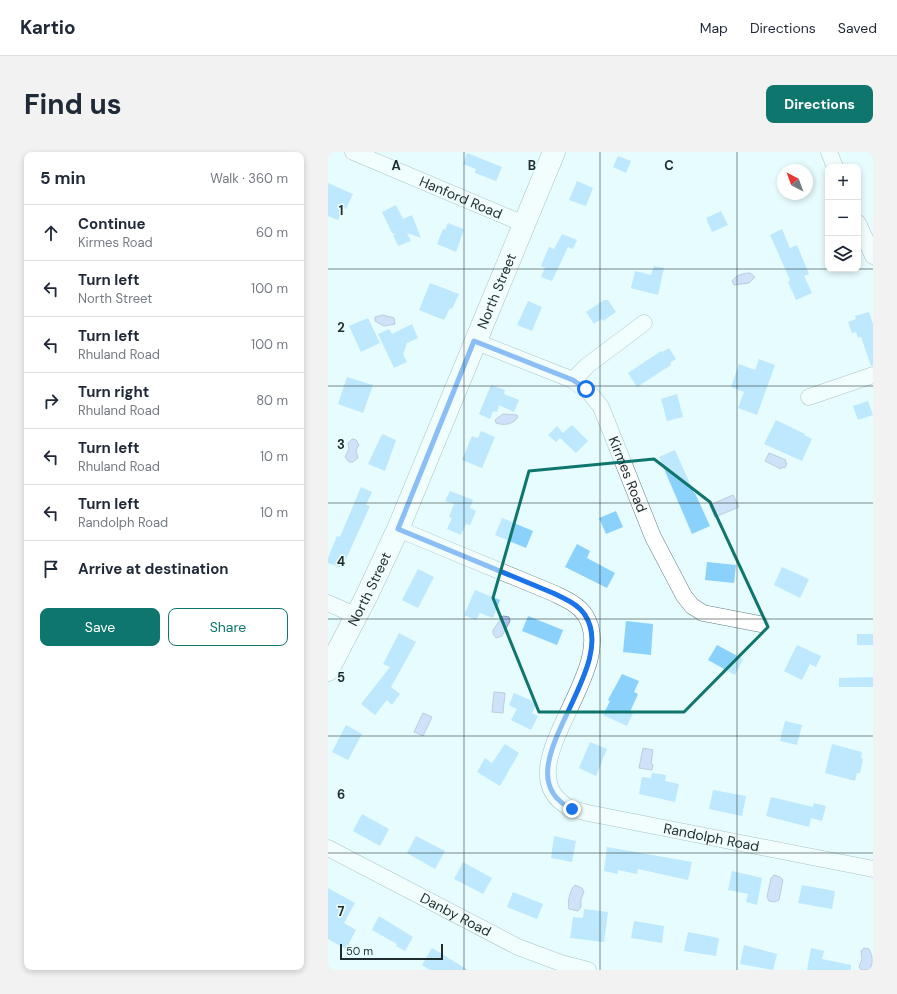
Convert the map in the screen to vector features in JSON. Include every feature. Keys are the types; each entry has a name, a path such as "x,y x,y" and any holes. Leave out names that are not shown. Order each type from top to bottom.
{"street":[{"name":"Hanford Road","path":"353,152 524,224"},
{"name":"North Street","path":"328,670 357,616 398,529 474,341 554,152"},
{"path":"829,152 834,164"},
{"path":"861,230 873,256"},
{"path":"573,380 588,365 644,323"},
{"name":"Kirmes Road","path":"474,341 573,380 589,392 601,407 653,537 687,601 695,609 708,615 760,624"},
{"path":"809,397 873,375"},
{"name":"Randolph Road","path":"398,529 553,593 574,604 586,616 593,639 591,658 551,751 548,764 548,781 556,797 568,806 588,813 873,869"},
{"path":"328,603 357,616"},
{"name":"Danby Road","path":"328,848 518,947 561,963 588,970"}],"highlighted area":[{"path":"654,459 710,502 768,627 684,712 539,712 493,598 529,471"}],"water":[{"path":"750,273 755,277 749,283 734,285 732,281 736,277"},
{"path":"383,315 394,318 395,324 384,326 375,321 375,317"},
{"path":"503,414 517,415 518,417 508,424 496,423 495,420"},
{"path":"352,439 356,440 359,445 356,450 358,458 353,462 349,462 345,457 349,449 348,443"},
{"path":"769,453 786,460 785,462 787,463 785,468 782,467 781,469 765,461"},
{"path":"733,495 739,507 715,517 710,505"},
{"path":"503,616 509,617 510,621 502,636 496,638 493,634 493,630"},
{"path":"494,692 505,693 503,713 492,712"},
{"path":"423,713 432,717 423,736 414,732"},
{"path":"643,748 653,750 651,764 653,765 652,770 639,768"},
{"path":"774,875 783,880 779,900 775,902 769,901 767,897 771,878"},
{"path":"575,885 582,888 584,892 581,899 581,907 578,911 569,909 568,906 570,893"},
{"path":"864,948 869,949 872,957 870,970 861,970 859,967 862,959 861,951"}],"building":[{"path":"467,153 502,167 496,181 475,173 476,169 463,164"},
{"path":"618,156 631,161 626,173 613,167"},
{"path":"577,181 593,188 586,206 569,200"},
{"path":"328,183 353,194 346,209 343,208 338,220 328,216"},
{"path":"396,205 403,219 412,215 421,238 407,233 411,241 398,246 393,235 396,235 392,233 382,212"},
{"path":"721,211 728,225 712,232 706,218"},
{"path":"448,223 464,229 456,252 437,244 443,229 445,230"},
{"path":"782,229 790,248 797,245 809,274 804,276 812,293 796,300 788,282 790,280 770,235"},
{"path":"562,234 577,240 573,249 568,247 552,281 541,277 545,268 541,266 549,247 554,249"},
{"path":"654,266 664,268 658,295 631,288 635,271 651,275"},
{"path":"430,283 459,294 452,309 450,308 444,320 419,310"},
{"path":"604,300 608,300 616,312 603,321 601,319 594,324 586,312"},
{"path":"528,301 542,307 532,331 517,325"},
{"path":"869,312 873,324 873,365 871,366 861,337 858,338 856,332 852,333 848,322 856,319 855,316"},
{"path":"368,318 380,343 361,352 349,326"},
{"path":"412,324 418,338 407,343 403,354 407,362 394,368 378,334 389,329 392,334"},
{"path":"669,348 676,359 670,363 671,365 637,387 628,373 661,351 662,352"},
{"path":"759,359 775,365 757,415 738,408 744,392 731,387 739,364 755,370"},
{"path":"347,377 373,385 363,413 338,404"},
{"path":"491,385 505,390 504,394 519,400 514,412 499,405 497,412 493,411 490,419 479,414"},
{"path":"677,394 683,417 667,421 661,399"},
{"path":"868,401 873,415 858,420 853,406"},
{"path":"776,420 812,439 802,461 764,444"},
{"path":"572,425 588,441 576,453 560,438 556,442 548,435 557,426 563,433"},
{"path":"481,431 495,437 482,468 462,460 472,436 478,438"},
{"path":"382,434 396,440 385,471 368,464"},
{"path":"675,450 710,526 692,534 659,457"},
{"path":"361,487 372,492 366,505 370,506 342,568 328,563 328,558 337,536 340,537"},
{"path":"450,491 473,500 470,508 476,511 470,525 466,524 461,535 447,529 452,518 449,517 454,504 445,501"},
{"path":"616,511 623,527 606,534 599,518"},
{"path":"502,518 533,531 526,548 495,535"},
{"path":"577,544 590,551 587,558 615,573 607,588 565,567"},
{"path":"707,562 736,565 734,583 705,580"},
{"path":"782,567 809,579 800,598 774,585"},
{"path":"418,569 434,577 418,608 402,600"},
{"path":"475,590 500,600 493,618 480,613 476,620 464,615"},
{"path":"528,616 563,630 557,645 522,631"},
{"path":"626,621 653,624 651,655 623,652"},
{"path":"399,633 416,642 391,687 400,694 392,705 387,700 375,715 361,704 390,667 383,664"},
{"path":"857,634 873,634 873,645 857,645"},
{"path":"717,645 743,659 735,675 708,660"},
{"path":"797,645 821,656 816,667 810,664 802,680 784,671"},
{"path":"622,674 639,681 634,692 638,694 630,712 633,713 627,726 603,715 610,701 608,700"},
{"path":"873,677 873,687 839,687 839,678"},
{"path":"514,693 537,703 532,713 538,716 531,730 511,720 517,709 509,705"},
{"path":"785,721 802,725 797,745 780,741"},
{"path":"346,725 362,734 348,760 332,752"},
{"path":"590,742 607,749 596,776 579,768"},
{"path":"505,744 519,753 500,786 477,772 485,758 492,763"},
{"path":"832,744 862,752 861,758 863,759 860,773 857,773 855,781 825,773"},
{"path":"652,773 666,775 665,781 679,784 675,802 639,794 642,777 651,778"},
{"path":"713,790 746,796 742,816 709,809"},
{"path":"771,797 813,807 814,803 826,806 822,821 811,818 809,827 766,816"},
{"path":"362,814 389,829 380,846 353,831"},
{"path":"416,836 445,851 435,869 407,853"},
{"path":"554,836 576,841 572,862 551,858"},
{"path":"607,847 692,862 688,880 638,869 637,874 618,870 618,874 604,871"},
{"path":"463,862 492,878 483,894 454,879"},
{"path":"732,871 762,878 757,905 746,902 748,894 728,890"},
{"path":"802,885 835,891 832,909 798,903"},
{"path":"328,888 355,903 344,923 356,930 346,949 328,939"},
{"path":"513,892 543,904 537,919 507,907"},
{"path":"584,909 608,912 604,942 570,938 573,917 583,918"},
{"path":"379,916 413,937 405,951 396,946 397,944 372,930"},
{"path":"634,921 664,926 662,943 631,938"},
{"path":"688,932 719,938 716,956 684,951"},
{"path":"744,945 777,954 773,970 740,964"},
{"path":"432,948 468,970 430,970 422,965"},
{"path":"811,948 824,951 822,959 851,965 851,970 807,970"}],"route":[{"path":"572,809 556,797 548,781 547,770 551,751 591,658 593,648 592,630 586,616 574,604 553,593 398,529 474,341 573,380 586,389"}]}
